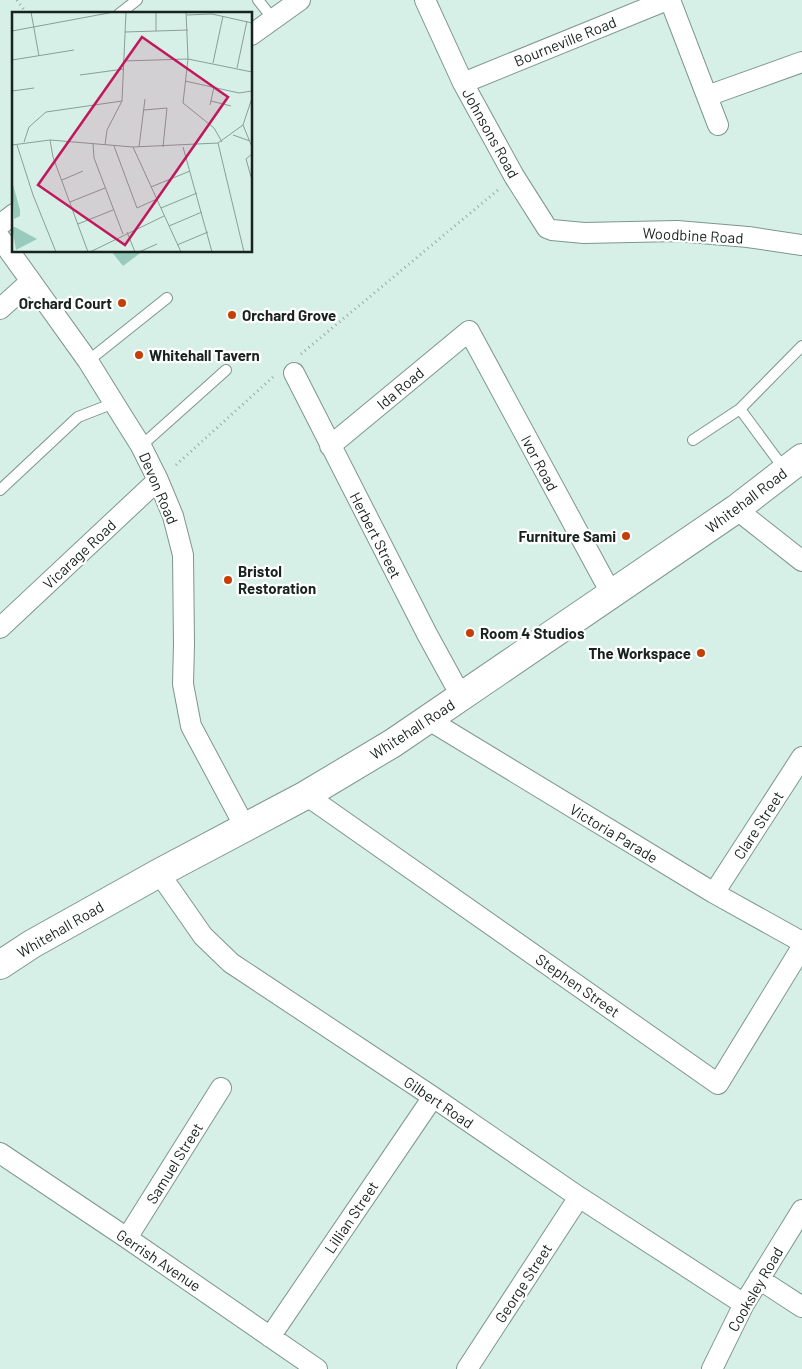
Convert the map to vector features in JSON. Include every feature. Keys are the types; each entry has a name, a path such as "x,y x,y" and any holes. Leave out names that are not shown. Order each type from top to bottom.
{"main road":[{"name":"Whitehall Road","path":"0,965 32,944 159,873 306,795 429,720 461,696 736,509 794,464"}],"street":[{"path":"252,34 300,0"},
{"name":"Johnsons Road","path":"425,0 463,83 514,176 547,228 584,233"},
{"path":"669,0 718,125"},
{"name":"Bourneville Road","path":"463,83 669,0"},
{"path":"707,96 802,62"},
{"path":"0,225 12,216"},
{"name":"Woodbine Road","path":"584,233 677,231 748,237 802,245"},
{"name":"Devon Road","path":"0,238 88,361 114,402 141,446 173,516 183,555 183,684 191,726 245,827"},
{"path":"0,309 31,281"},
{"name":"Ida Road","path":"330,446 470,331"},
{"name":"Ivor Road","path":"470,331 612,595"},
{"name":"Herbert Street","path":"288,369 461,696"},
{"name":"Vicarage Road","path":"0,628 158,480"},
{"path":"736,509 802,561"},
{"name":"Victoria Parade","path":"429,720 714,893 802,942"},
{"name":"Clare Street","path":"714,893 802,757"},
{"name":"Stephen Street","path":"306,795 718,1084 802,947"},
{"name":"Gilbert Road","path":"159,873 203,936 231,963 433,1097 579,1198 744,1304"},
{"name":"Samuel Street","path":"127,1238 221,1088"},
{"name":"Lillian Street","path":"270,1337 433,1097"},
{"name":"Gerrish Avenue","path":"0,1153 317,1369"},
{"name":"George Street","path":"467,1369 579,1198"},
{"name":"Cooksley Road","path":"712,1369 744,1304 802,1210"},
{"path":"759,1279 802,1306"}],"lane":[{"path":"122,12 137,0"},
{"path":"258,0 273,19"},
{"path":"88,361 167,298"},
{"path":"693,440 740,409 802,346"},
{"path":"141,446 226,370"},
{"path":"0,490 78,417 114,402"},
{"path":"740,409 794,464"}],"path":[{"path":"17,0 26,12"},
{"path":"158,480 514,176"}],"green space":[{"path":"112,252 142,252 123,266"}],"place":[{"name":"Orchard Court","path":"122,303"},
{"name":"Orchard Grove","path":"232,315"},
{"name":"Whitehall Tavern","path":"139,355"},
{"name":"Furniture Sami","path":"626,536"},
{"name":"Bristol Restoration","path":"228,580"},
{"name":"Room 4 Studios","path":"470,633"},
{"name":"The Workspace","path":"701,653"}]}
